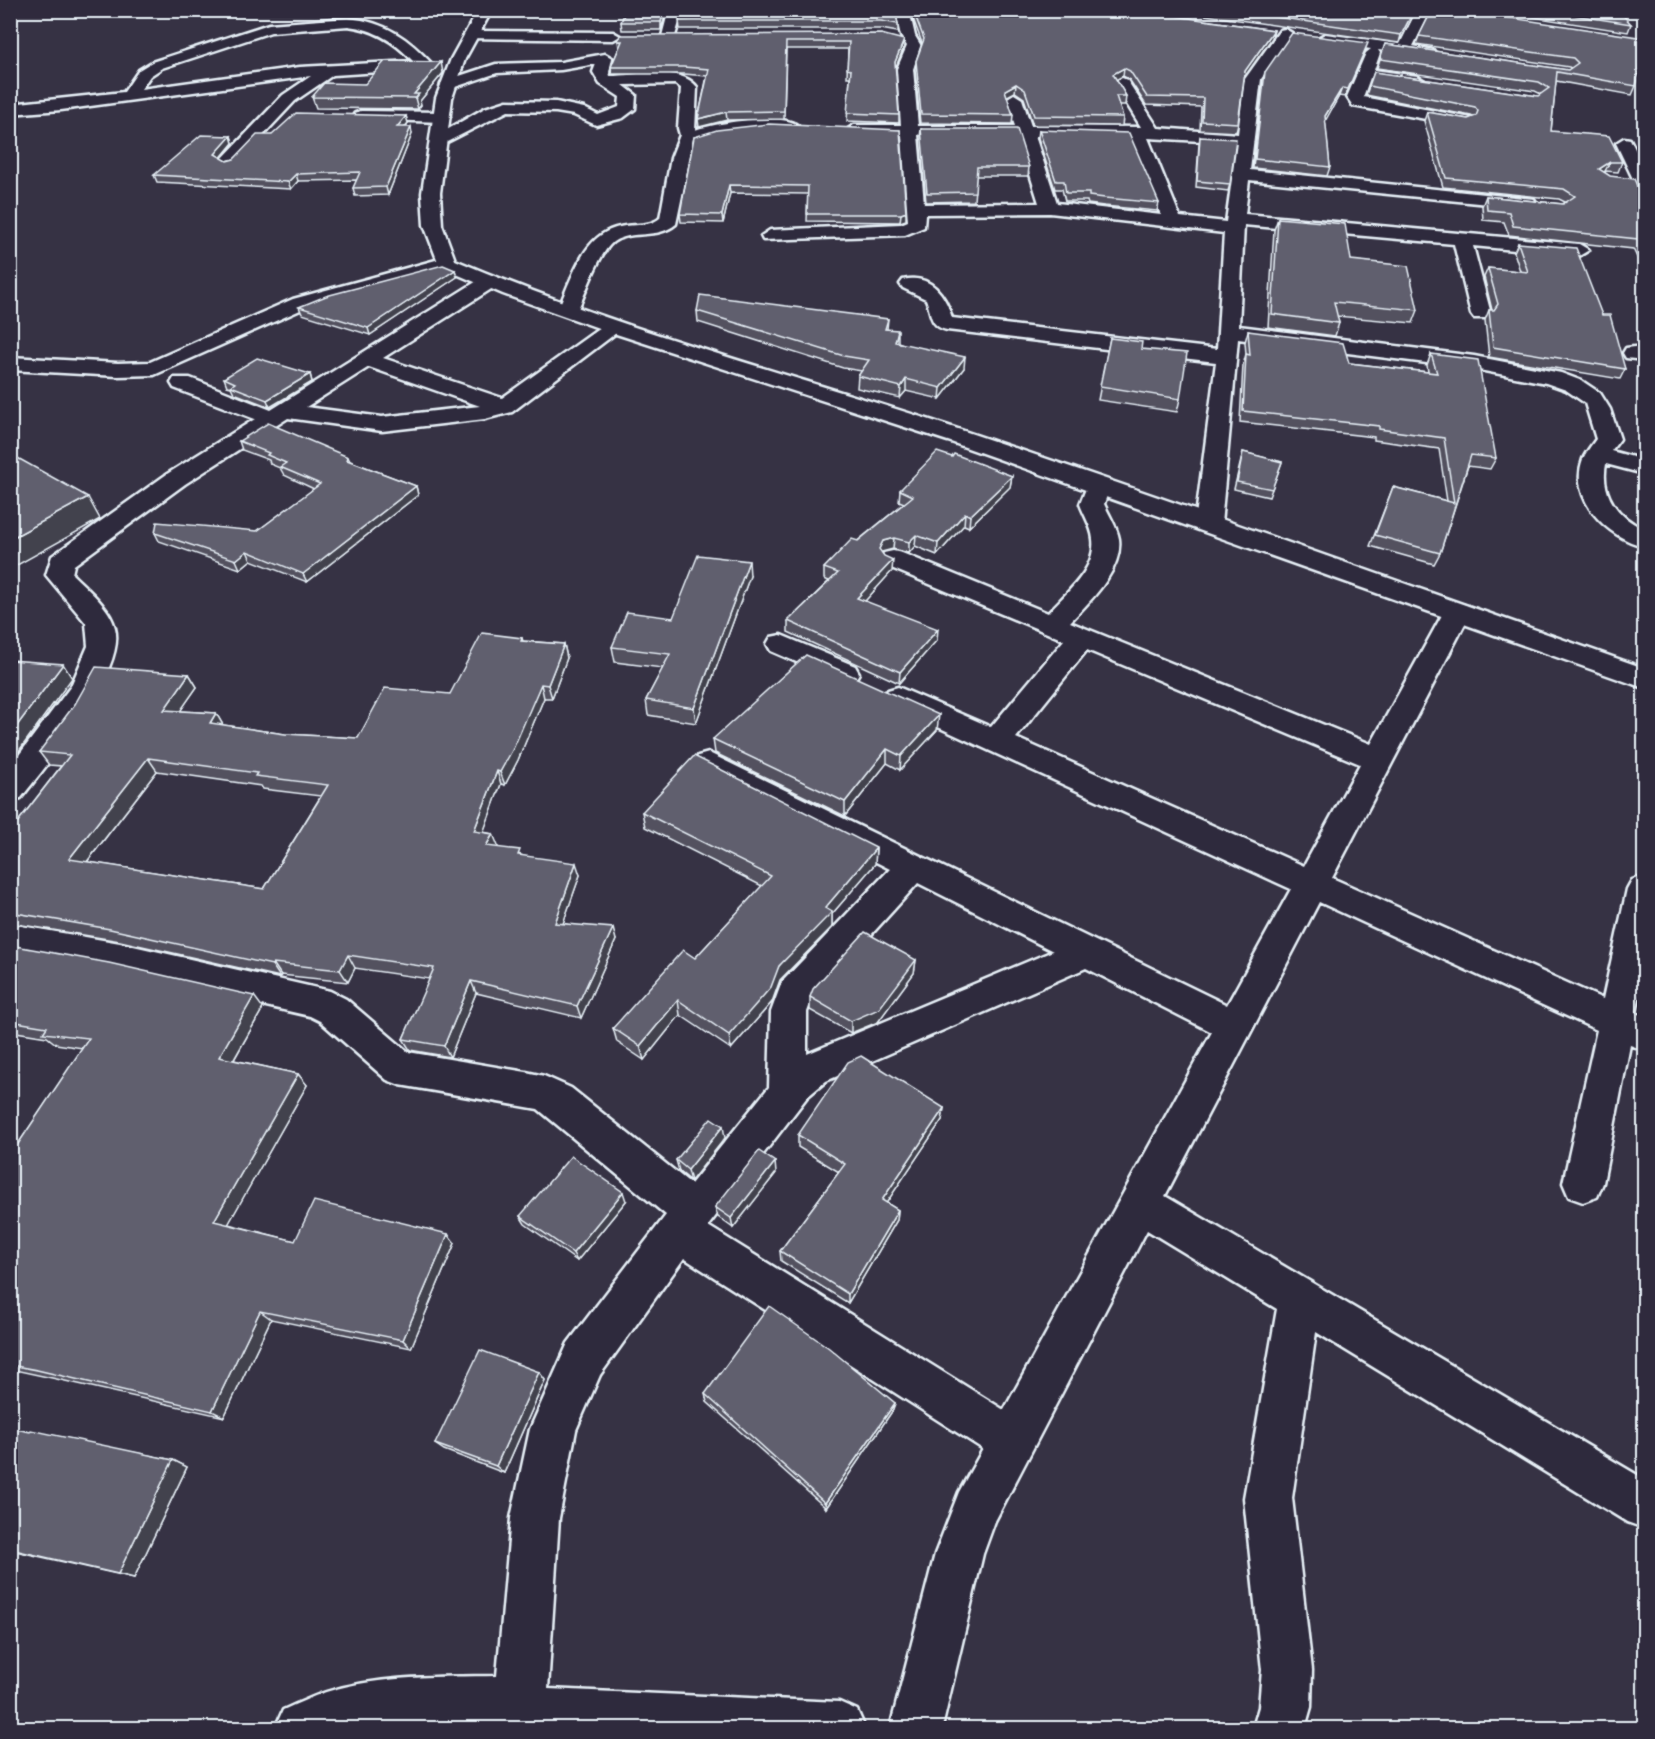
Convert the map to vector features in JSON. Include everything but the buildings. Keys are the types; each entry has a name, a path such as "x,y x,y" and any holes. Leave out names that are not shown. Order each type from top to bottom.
{"street":[{"path":"447,263 433,225 431,193 440,128 452,76 485,10"},
{"path":"669,36 674,17 688,10"},
{"path":"770,236 905,229 917,224 918,209 905,69 914,46 910,41 902,10"},
{"path":"1404,50 1424,10"},
{"path":"129,95 144,73 156,65 262,31 285,26 363,23 402,41 424,64 452,76 496,69 561,66 605,58"},
{"path":"1208,524 1227,357 1235,223 1255,74 1290,33 1448,56"},
{"path":"339,116 440,128 507,106 556,107 578,111 596,120 617,115 627,109 628,95 605,81 601,72 605,58 618,36 471,35"},
{"path":"894,38 910,41"},
{"path":"1376,46 1355,97 1359,103 1465,121"},
{"path":"10,111 330,70 424,64"},
{"path":"229,161 289,98 330,70"},
{"path":"1365,73 1433,83"},
{"path":"568,309 598,246 608,237 621,232 660,228 669,220 680,158 687,140 689,87 684,81 679,79 605,81"},
{"path":"1122,83 1145,133 1173,221"},
{"path":"1014,99 1050,208"},
{"path":"687,140 695,135 736,127 808,128"},
{"path":"840,130 1145,133 1246,139"},
{"path":"1624,143 1644,182"},
{"path":"1241,174 1547,205"},
{"path":"1625,179 1644,182"},
{"path":"918,209 1050,208 1173,221 1235,223 1579,250"},
{"path":"1462,240 1481,314"},
{"path":"10,364 56,364 128,370 154,368 300,303 447,263 489,282 614,327 956,436 1644,678"},
{"path":"11,788 88,683 102,652 102,630 98,621 59,575 61,562 176,478 489,282"},
{"path":"910,284 928,290 937,297 942,321 947,324 1227,357"},
{"path":"182,383 277,415 382,424 461,415 504,407 614,327"},
{"path":"1228,331 1530,372 1580,387 1590,395 1600,410 1608,439 1598,454 1593,476 1600,506 1615,523 1631,534 1644,538"},
{"path":"366,359 504,407"},
{"path":"1598,454 1644,467"},
{"path":"1052,624 1101,567 1107,552 1106,537 1092,504 1098,486"},
{"path":"893,559 1378,759"},
{"path":"916,1728 959,1554 976,1509 1457,612"},
{"path":"996,741 1082,637"},
{"path":"781,644 1630,1028"},
{"path":"709,764 1235,1026"},
{"path":"788,1094 789,1012 795,993 915,866"},
{"path":"1583,1183 1630,1028 1644,893"},
{"path":"10,938 120,958 326,1005 400,1068 525,1089 544,1093 558,1100 687,1221 1012,1442"},
{"path":"519,1715 536,1518 554,1429 584,1359 687,1221 788,1094 813,1069 1088,952"},
{"path":"1140,1203 1644,1505"},
{"path":"1279,1728 1285,1707 1287,1670 1268,1498 1271,1467 1300,1299"},
{"path":"301,1728 318,1719 357,1709 839,1728"}]}
